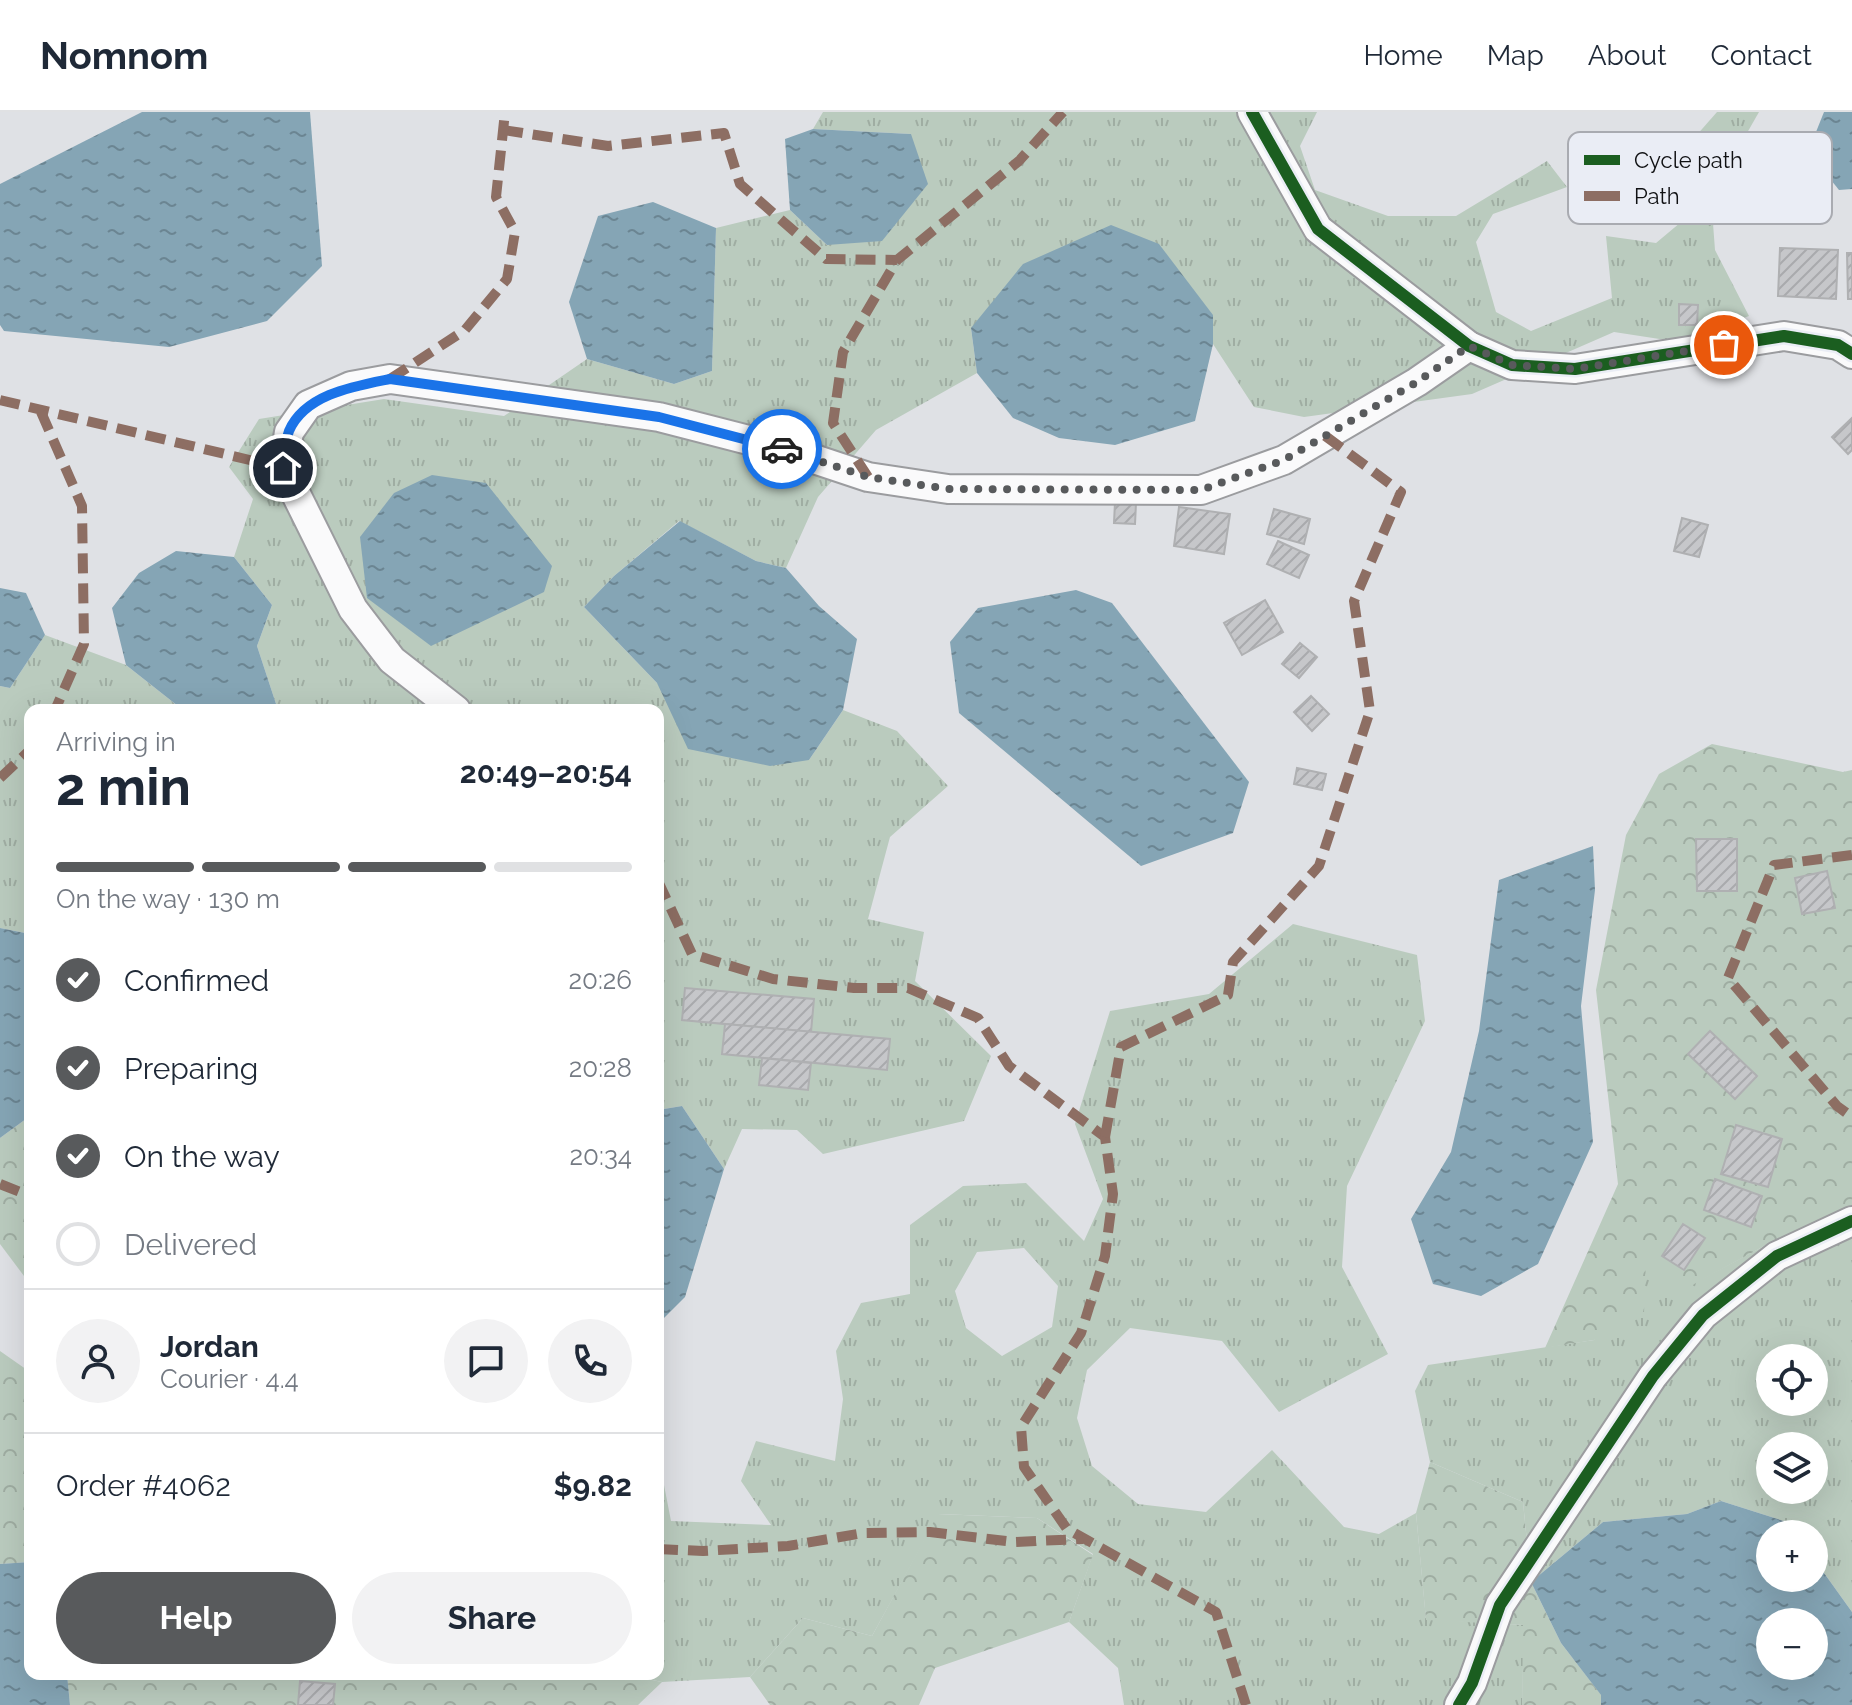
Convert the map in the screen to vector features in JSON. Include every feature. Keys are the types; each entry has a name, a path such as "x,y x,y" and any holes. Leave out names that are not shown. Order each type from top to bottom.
{"street":[{"path":"1252,112 1318,229 1469,346 1512,365 1575,369 1784,336 1838,345 1852,354"},
{"path":"448,704 392,660 353,609 283,468 289,432 308,405 351,386 390,379 659,417 787,450 868,477 948,489 1201,490 1284,460 1417,382 1469,346"},
{"path":"1459,1705 1472,1683 1500,1605 1653,1376 1703,1315 1777,1256 1852,1221"}],"green space":[{"path":"823,112 1317,112 1300,146 1315,190 1388,216 1456,216 1547,161 1567,187 1493,214 1476,242 1496,312 1531,331 1612,298 1606,236 1656,243 1679,224 1713,224 1715,250 1749,316 1679,342 1614,332 1472,394 1304,417 1254,407 1213,344 1213,315 971,328 977,373 876,430 818,497 786,568 756,561 679,521 614,576 584,607 657,683 809,760 843,710 897,731 948,786 890,837 868,919 924,932 915,981 991,1056 964,1121 823,1154 797,1130 742,1129 724,1169 682,1106 664,1109 664,704 276,704 257,646 272,605 234,557 253,499 229,467 259,419 384,399 504,416 587,359 674,384 712,371 716,228 790,210 827,245 911,134 813,129"},
{"path":"1717,112 1759,112 1748,132 1699,132"},
{"path":"45,635 126,665 175,704 24,704 24,933 0,928 0,686 10,688"},
{"path":"1712,744 1843,772 1852,770 1852,1226 1766,1245 1685,1289 1646,1259 1644,1313 1594,1340 1545,1348 1618,1184 1596,990 1626,835 1659,774"},
{"path":"1293,924 1417,955 1425,1021 1347,1186 1342,1267 1388,1354 1279,1412 1222,1341 1130,1328 1087,1370 1077,1418 1092,1466 1138,1504 1206,1512 1272,1450 1344,1527 1379,1534 1416,1513 1426,1619 1524,1625 1522,1705 1124,1705 1118,1668 1069,1622 1093,1554 1037,1518 939,1514 872,1636 803,1618 750,1677 662,1682 652,1680 664,1680 664,1485 671,1521 771,1525 741,1481 756,1441 835,1461 843,1399 836,1351 861,1303 910,1294 910,1225 963,1186 1026,1183 1084,1241 1103,1199 1075,1124 1110,1011 1209,994","holes":["1024,1248 1058,1286 1052,1327 1002,1356 966,1328 955,1291 977,1252"]},
{"path":"24,1120 24,1276 0,1244 0,1138"},
{"path":"1852,1226 1852,1612 1828,1579 1828,1520 1781,1520 1721,1501 1687,1514 1603,1522 1531,1582 1523,1502 1430,1462 1415,1391 1428,1365 1594,1340 1646,1258 1685,1288 1766,1245"},
{"path":"0,1351 24,1368 24,1562 0,1564"},
{"path":"1430,1462 1523,1502 1531,1582 1561,1643 1602,1696 1601,1705 1522,1705 1523,1625 1426,1620 1416,1513"},
{"path":"938,1514 1037,1518 1093,1555 1069,1622 935,1668 919,1705 770,1705 750,1677 803,1618 872,1636"},
{"path":"68,1680 662,1682 638,1705 70,1705"}],"water":[{"path":"142,112 310,112 322,266 267,321 169,347 4,331 0,325 0,184"},
{"path":"1824,112 1852,112 1852,189 1839,190 1832,181 1832,132 1816,132"},
{"path":"813,129 911,134 928,184 882,241 827,245 790,210 785,139"},
{"path":"653,202 716,228 712,371 674,384 587,359 569,302 598,216"},
{"path":"1111,225 1159,244 1213,315 1213,344 1195,421 1115,445 1059,438 1013,418 977,373 971,328 1023,264"},
{"path":"432,475 486,483 552,566 544,592 431,646 367,598 360,537 394,493"},
{"path":"680,521 756,561 786,568 819,606 857,639 843,710 809,760 770,766 688,749 657,683 584,607 614,576"},
{"path":"176,551 234,557 272,605 257,646 276,704 175,704 126,665 112,608 139,573"},
{"path":"0,588 26,593 45,635 10,688 0,686"},
{"path":"1076,590 1112,603 1249,782 1233,833 1141,866 959,713 950,642 978,608"},
{"path":"1593,846 1595,890 1581,1006 1593,1142 1538,1264 1481,1296 1433,1284 1411,1219 1451,1152 1479,1031 1499,880"},
{"path":"0,928 24,933 24,1120 0,1138"},
{"path":"682,1106 724,1169 685,1297 664,1318 664,1109"},
{"path":"1721,1501 1781,1520 1756,1520 1756,1592 1828,1592 1828,1579 1852,1612 1852,1705 1601,1705 1601,1695 1561,1643 1531,1582 1603,1522 1687,1514"},
{"path":"24,1562 24,1680 68,1680 70,1705 0,1705 0,1564"}],"building":[{"path":"1780,248 1838,250 1836,299 1778,296"},
{"path":"1847,253 1852,253 1852,299 1848,299"},
{"path":"1679,304 1698,305 1697,325 1679,325"},
{"path":"1852,418 1852,450 1848,454 1832,437"},
{"path":"1115,502 1136,503 1135,524 1114,523"},
{"path":"1179,507 1230,514 1224,554 1174,546"},
{"path":"1274,509 1310,519 1304,544 1267,534"},
{"path":"1682,518 1708,525 1699,557 1674,551"},
{"path":"1278,541 1309,555 1299,578 1267,564"},
{"path":"1265,600 1283,632 1242,655 1224,623"},
{"path":"1300,643 1317,657 1299,678 1282,664"},
{"path":"1311,696 1329,714 1312,731 1294,712"},
{"path":"1297,768 1326,774 1322,790 1294,784"},
{"path":"1696,839 1737,839 1737,891 1697,891"},
{"path":"1827,871 1835,908 1802,914 1795,878"},
{"path":"685,988 814,999 811,1032 682,1020"},
{"path":"725,1024 890,1039 887,1070 722,1054"},
{"path":"1710,1031 1757,1076 1735,1099 1688,1054"},
{"path":"762,1058 811,1063 808,1090 759,1085"},
{"path":"1736,1125 1782,1139 1768,1187 1721,1174"},
{"path":"1715,1179 1762,1196 1751,1227 1704,1210"},
{"path":"1683,1224 1705,1238 1684,1270 1662,1256"},
{"path":"300,1681 335,1684 333,1705 298,1705"}],"marked path":[{"path":"390,379 465,330 507,279 515,232 496,197 505,112"},
{"path":"868,477 833,423 843,352 897,260 1019,161 1063,112"},
{"path":"503,130 608,146 724,133 740,184 826,259 897,260"},
{"path":"0,400 283,468"},
{"path":"41,412 82,506 84,644 58,704"},
{"path":"1105,1137 1121,1047 1228,995 1233,962 1319,866 1370,711 1354,601 1401,492 1324,435"},
{"path":"0,778 24,756"},
{"path":"1852,855 1774,865 1728,978 1837,1106 1852,1117"},
{"path":"664,894 692,954 773,979 854,988 908,988 978,1018 1009,1066 1105,1137 1113,1194 1105,1256 1081,1333 1021,1427 1024,1467 1067,1529 1216,1612 1246,1705"},
{"path":"0,1184 24,1194"},
{"path":"664,1549 703,1551 788,1546 863,1533 930,1532 1014,1542 1083,1539"}],"cycle path":[{"path":"1252,112 1318,229 1469,346 1512,365 1575,369 1784,336 1838,345 1852,354"},
{"path":"1459,1705 1472,1683 1500,1605 1653,1376 1703,1315 1777,1256 1852,1221"}],"way so far":[{"path":"782,449 868,477 948,489 1058,492 1201,490 1284,460 1417,382 1469,346 1512,365 1575,369 1724,345"}],"route":[{"path":"283,468 289,432 308,405 351,386 390,379 659,417 782,449"}]}
